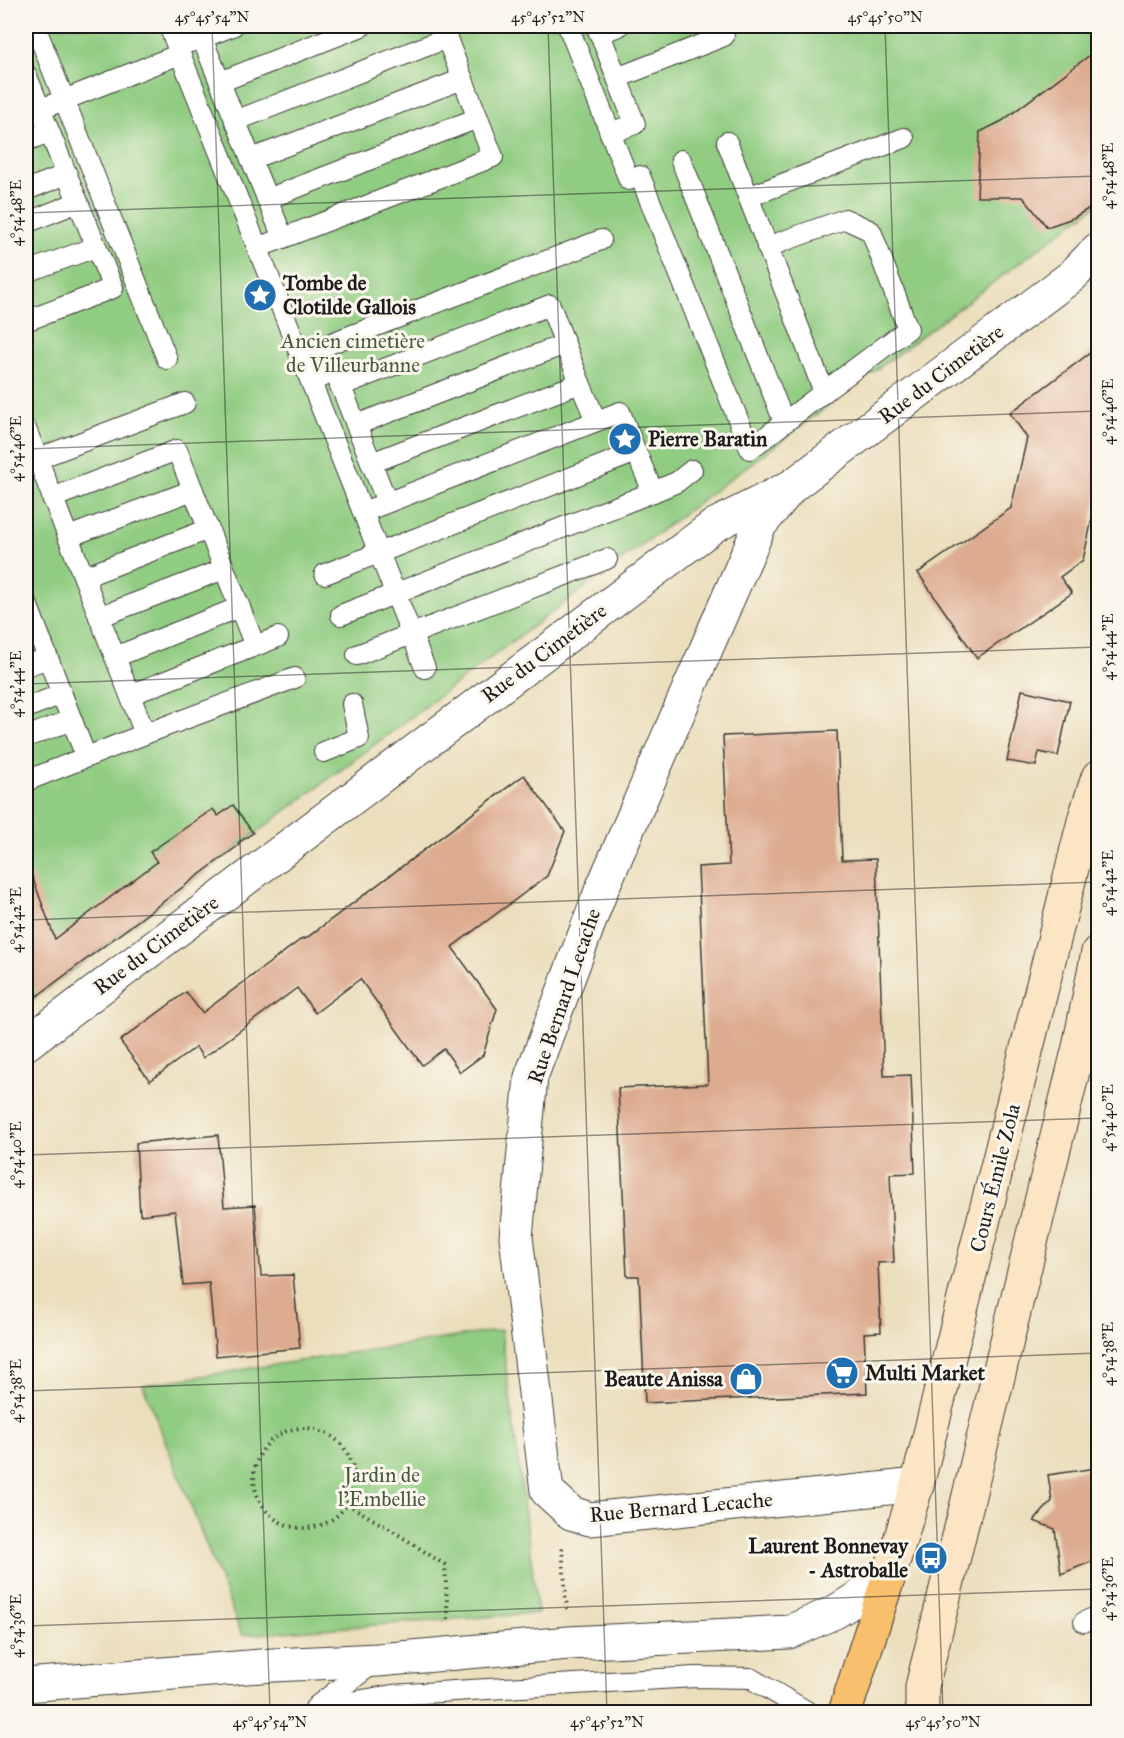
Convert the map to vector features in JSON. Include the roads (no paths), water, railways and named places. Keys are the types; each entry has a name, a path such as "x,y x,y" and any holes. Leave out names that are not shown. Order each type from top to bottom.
{"highway":[{"path":"845,1713 888,1579"}],"main road":[{"name":"Cours Émile Zola","path":"888,1579 917,1485 1085,817 1098,777"},
{"path":"922,1713 922,1687 1079,1047 1098,952"}],"street":[{"name":"Rue du Cimetière","path":"26,1044 706,531 792,486 1085,271 1098,249"},
{"name":"Rue Bernard Lecache","path":"792,486 760,525 601,891 531,1077 516,1237 547,1491 571,1513 590,1519 917,1485"},
{"path":"26,1685 273,1665 378,1660 569,1643 789,1632 835,1612 888,1579"}],"lane":[{"path":"35,26 167,359"},
{"path":"169,26 425,668"},
{"path":"33,112 233,26"},
{"path":"220,82 362,26"},
{"path":"568,26 610,133 634,178 750,448 908,329 871,231 845,219 767,247"},
{"path":"610,133 635,124 598,29 619,26"},
{"path":"617,78 724,36 719,26"},
{"path":"236,121 445,32 493,156 257,248"},
{"path":"202,38 283,238"},
{"path":"26,74 33,112 49,132 113,288 26,321"},
{"path":"251,159 463,79"},
{"path":"267,199 478,118"},
{"path":"26,141 49,132"},
{"path":"748,197 904,138"},
{"path":"727,142 824,392"},
{"path":"681,160 784,422"},
{"path":"26,190 66,174"},
{"path":"26,223 78,202"},
{"path":"300,355 601,240"},
{"path":"26,272 96,247"},
{"path":"340,386 550,305 596,421"},
{"path":"356,425 565,344"},
{"path":"311,381 335,372 387,502"},
{"path":"371,463 580,383"},
{"path":"31,461 185,403"},
{"path":"363,512 620,412 653,492"},
{"path":"26,429 31,461 52,498 146,734"},
{"path":"52,498 177,450 255,646"},
{"path":"325,574 636,452"},
{"path":"341,615 653,492 677,482 692,470"},
{"path":"68,537 193,490"},
{"path":"84,577 208,529"},
{"path":"357,655 607,559"},
{"path":"99,617 224,569"},
{"path":"26,602 30,625 48,658 86,757"},
{"path":"115,657 240,608"},
{"path":"130,695 278,637"},
{"path":"26,666 48,658"},
{"path":"26,781 295,678"},
{"path":"26,708 62,694"},
{"path":"324,752 359,738 352,704"},
{"path":"26,737 72,720"},
{"path":"313,1710 378,1660"},
{"path":"313,1710 392,1695 695,1677 750,1678 808,1713"}],"place":[{"name":"Tombe de Clotilde Gallois","path":"260,295"},
{"name":"Pierre Baratin","path":"625,439"},
{"name":"Multi Market","path":"842,1373"},
{"name":"Beaute Anissa","path":"746,1379"},
{"name":"Laurent Bonnevay - Astroballe","path":"931,1558"}],"park label":[{"name":"Ancien cimetière de Villeurbanne","path":"353,353"},
{"name":"Jardin de l'Embellie","path":"382,1487"}]}
